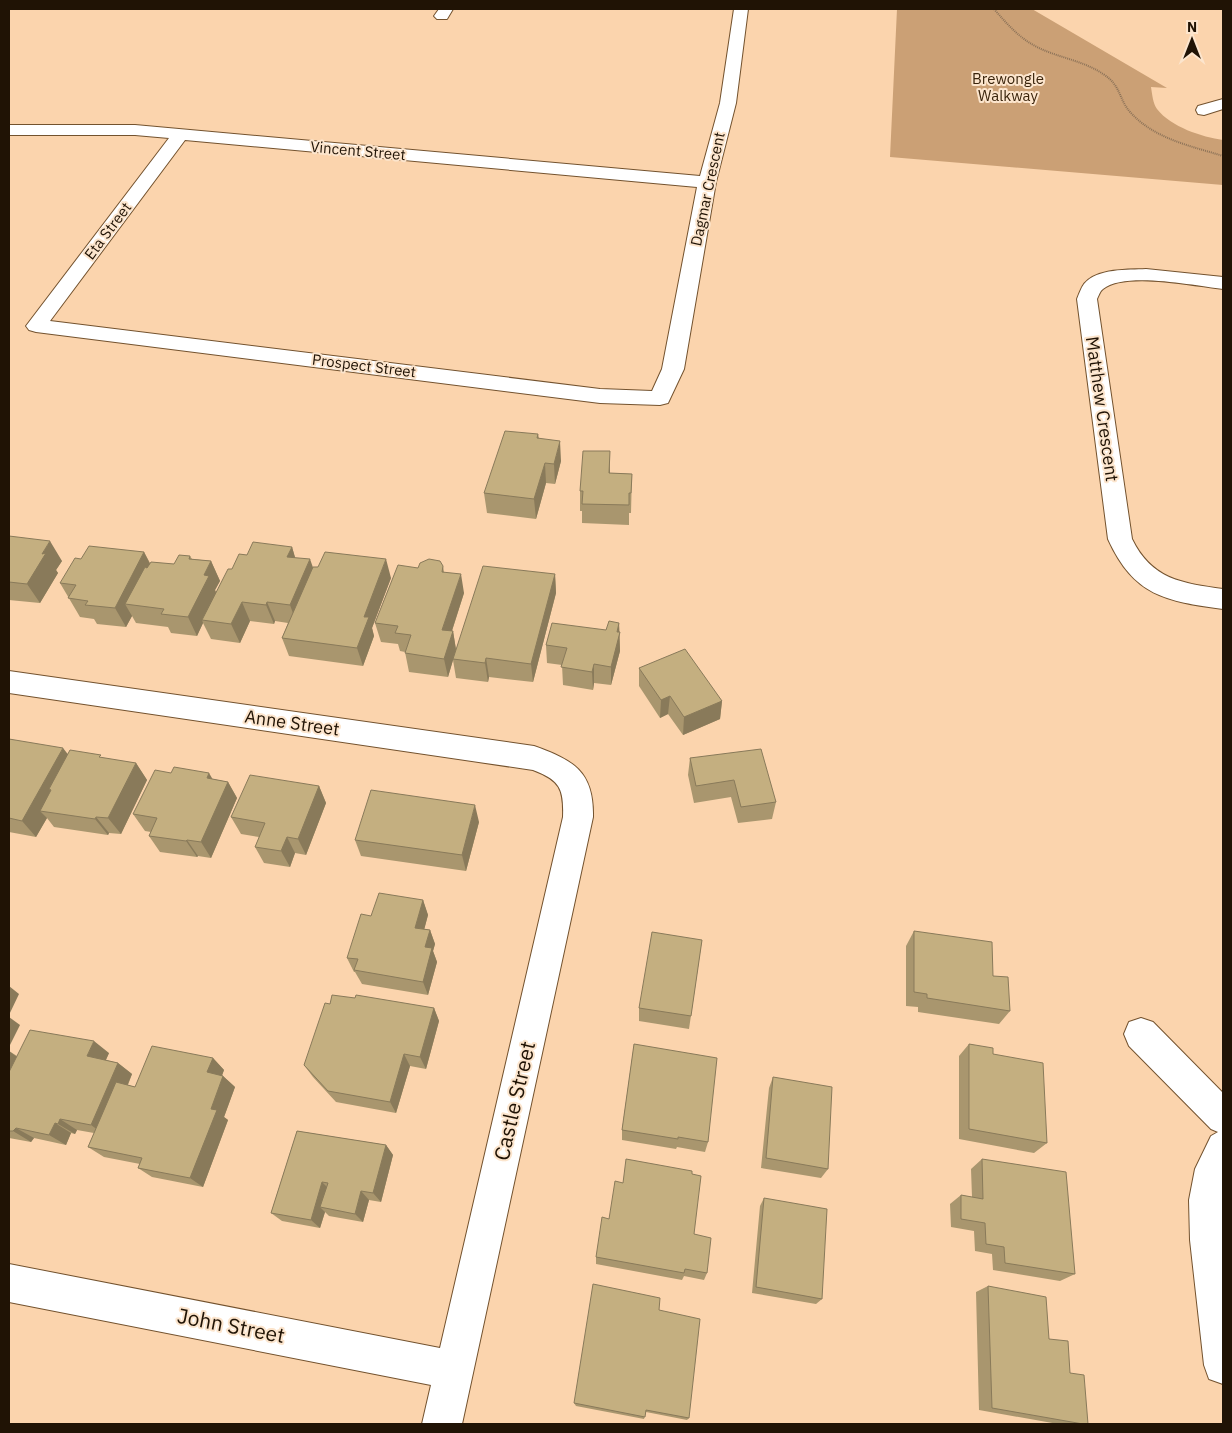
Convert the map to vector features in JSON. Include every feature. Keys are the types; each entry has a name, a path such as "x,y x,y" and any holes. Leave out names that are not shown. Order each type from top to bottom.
{"street":[{"name":"Dagmar Crescent","path":"673,369 708,182 728,103 741,9"},
{"path":"1204,110 1223,104"},
{"name":"Vincent Street","path":"9,130 118,129 708,182"},
{"name":"Eta Street","path":"36,326 180,134"},
{"name":"Matthew Crescent","path":"1223,283 1121,275 1104,279 1092,286 1088,292 1120,539 1124,549 1138,570 1158,584 1183,594 1223,599"},
{"name":"Prospect Street","path":"36,326 600,396 660,398 673,369"},
{"name":"Anne Street","path":"9,682 534,758 552,764 571,778"},
{"name":"Castle Street","path":"442,1424 578,818 578,798 571,778"},
{"path":"1141,1034 1223,1116"},
{"path":"1223,1148 1213,1169 1207,1200 1208,1240 1223,1365"},
{"name":"John Street","path":"9,1283 454,1370"}],"path":[{"path":"994,9 1006,25 1030,44 1085,65 1112,80 1122,92 1126,108 1147,127 1183,145 1223,156"}],"green space":[{"name":"Brewongle Walkway","path":"897,9 1032,9 1167,88 1151,87 1157,109 1163,115 1187,130 1223,140 1223,185 890,157"}],"building":[{"path":"505,431 538,434 537,438 560,441 554,464 545,463 534,499 484,493"},
{"path":"583,451 610,451 609,473 632,474 629,505 582,504 583,491 580,491"},
{"path":"9,536 50,541 42,554 46,553 27,584 9,582"},
{"path":"253,542 292,547 287,557 310,559 290,605 267,602 266,605 242,602 231,624 202,620 228,569 232,569 239,554 247,555"},
{"path":"89,546 144,552 115,608 85,605 88,601 68,598 76,585 60,583 75,558 81,559"},
{"path":"325,552 386,559 364,617 369,617 357,648 282,638 313,567 318,567"},
{"path":"179,555 190,556 189,559 211,561 204,575 209,576 188,617 161,614 164,609 125,604 145,567 147,568 151,562 174,564"},
{"path":"429,559 440,561 443,566 442,572 461,574 442,630 453,631 444,659 405,653 411,635 395,633 398,626 375,623 398,565 418,568 420,563"},
{"path":"483,566 555,574 531,664 486,658 485,663 453,659"},
{"path":"609,621 619,623 617,632 620,632 611,667 594,664 592,672 561,667 567,648 546,645 552,623 606,630"},
{"path":"685,649 722,701 684,717 670,696 661,700 639,668"},
{"path":"9,739 63,748 22,821 9,818"},
{"path":"761,749 776,802 741,807 734,780 696,786 690,758"},
{"path":"70,750 136,763 108,818 96,817 95,819 40,811 51,790 49,789"},
{"path":"174,767 209,773 207,778 228,782 201,842 149,836 157,818 133,814 155,770 171,773"},
{"path":"250,775 319,786 298,839 287,837 281,851 255,847 265,823 231,817"},
{"path":"371,790 475,805 462,855 355,840"},
{"path":"379,893 423,900 415,928 430,930 425,947 432,948 423,982 354,970 358,959 347,958 361,914 371,916"},
{"path":"914,931 992,942 993,976 1008,977 1010,1011 927,998 927,994 914,992"},
{"path":"652,932 702,940 691,1016 639,1008"},
{"path":"332,995 355,998 356,995 434,1008 420,1057 404,1054 390,1102 328,1091 304,1065 325,1003 330,1004"},
{"path":"30,1030 94,1041 87,1056 118,1063 91,1125 60,1119 58,1124 55,1123 49,1135 16,1128 13,1131 9,1131 9,1072"},
{"path":"634,1044 717,1058 708,1142 622,1130"},
{"path":"969,1044 993,1048 993,1054 1043,1063 1047,1143 969,1129"},
{"path":"152,1046 213,1058 207,1072 223,1076 211,1109 217,1110 190,1178 138,1168 142,1158 88,1147 116,1082 135,1087"},
{"path":"773,1077 832,1087 828,1169 766,1158"},
{"path":"297,1131 386,1145 373,1193 361,1191 355,1214 320,1207 328,1183 322,1182 311,1220 271,1213"},
{"path":"626,1159 692,1171 692,1174 701,1176 694,1234 711,1238 707,1273 685,1269 684,1273 596,1257 602,1217 609,1219 615,1181 623,1183"},
{"path":"982,1159 1066,1172 1075,1274 1005,1263 1004,1247 986,1244 985,1223 961,1219 961,1195 983,1199"},
{"path":"764,1198 827,1209 822,1299 756,1287"},
{"path":"593,1284 660,1298 659,1310 700,1319 689,1418 646,1410 645,1417 574,1403"},
{"path":"988,1286 1046,1297 1049,1339 1068,1341 1070,1373 1084,1375 1088,1424 992,1408"}]}
